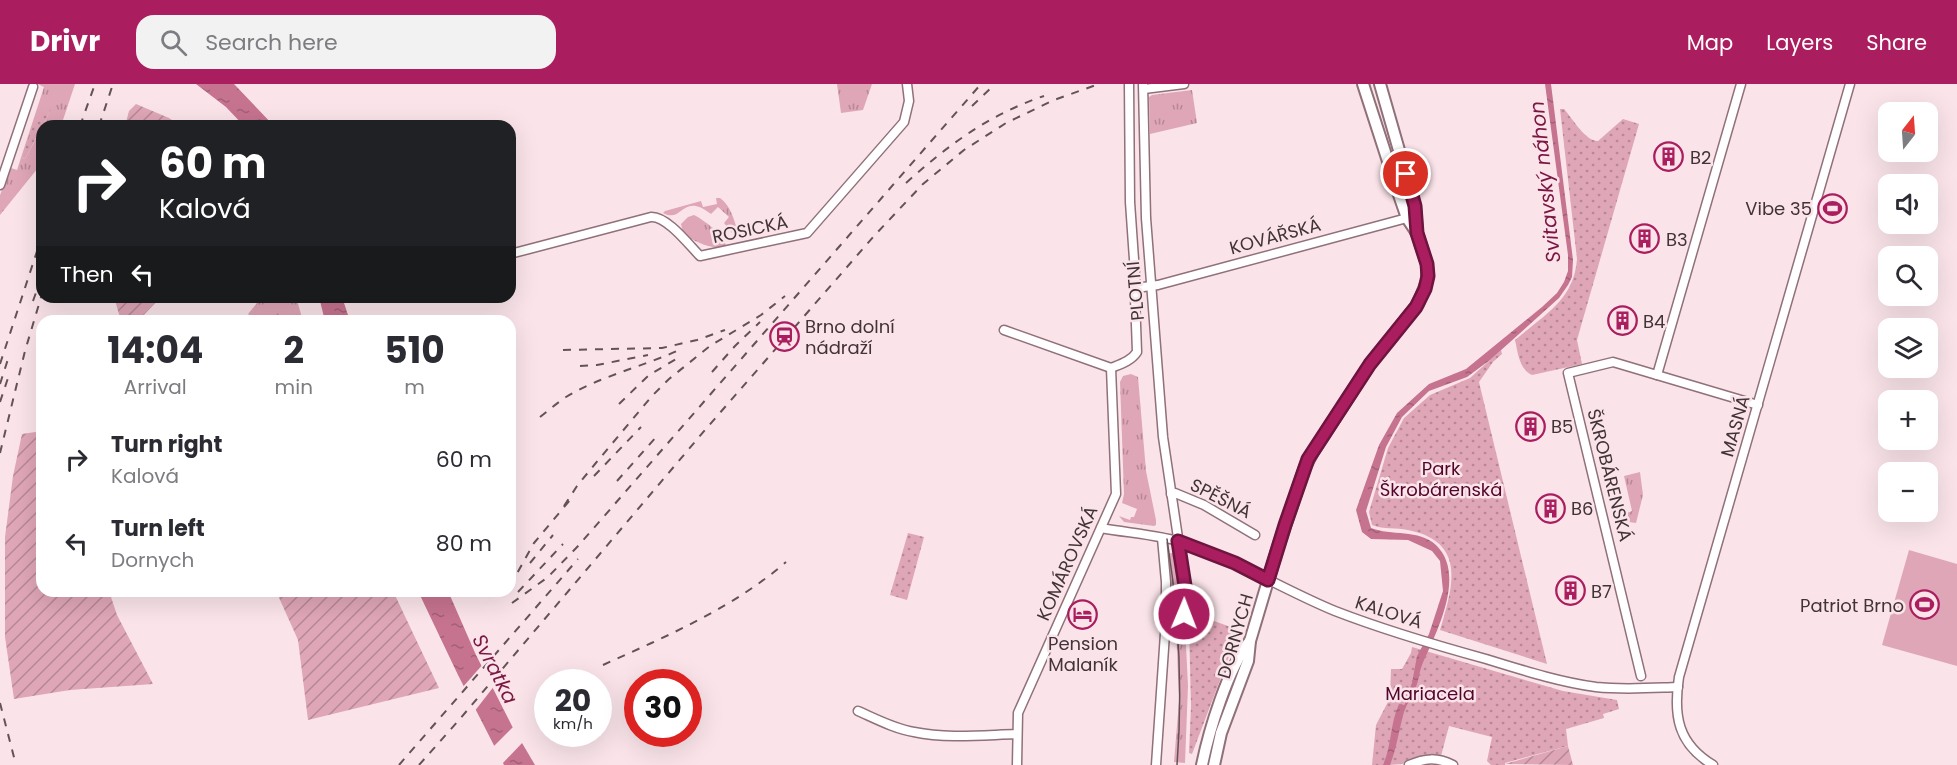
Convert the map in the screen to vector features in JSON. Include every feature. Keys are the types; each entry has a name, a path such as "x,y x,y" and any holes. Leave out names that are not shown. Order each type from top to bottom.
{"main road":[{"name":"DORNYCH","path":"1363,84 1407,218 1417,233"},
{"name":"DORNYCH","path":"1214,765 1221,733 1248,661 1250,641 1268,580 1308,459 1378,352 1416,307 1422,296 1428,273 1417,233 1415,206 1380,84"},
{"path":"1202,765 1222,698 1238,657 1250,641"}],"street":[{"name":"ROSICKÁ","path":"516,252 651,217 664,221 700,256 807,233 897,132 907,114 909,96 907,84"},
{"name":"PLOTNÍ","path":"1111,368 1125,363 1137,352 1136,288 1130,202 1129,84"},
{"path":"1143,86 1184,84"},
{"path":"1658,375 1741,84"},
{"name":"MASNÁ","path":"1713,765 1693,750 1680,729 1677,715 1678,687 1682,667 1850,84"},
{"name":"PLOTNÍ","path":"1143,86 1146,206 1164,453 1188,609 1184,614 1166,619"},
{"path":"0,185 33,87"},
{"name":"KOVÁŘSKÁ","path":"1136,288 1152,287 1407,218"},
{"path":"1004,330 1111,368"},
{"name":"ŠKROBÁRENSKÁ","path":"1641,676 1568,373 1613,362 1758,405"},
{"name":"KOMÁROVSKÁ","path":"1017,765 1018,713 1117,489 1111,368"},
{"name":"SPĚŠNÁ","path":"1171,494 1191,499 1255,535"},
{"name":"KALOVÁ","path":"1101,528 1178,541 1235,563 1343,614 1546,676 1587,685 1626,689 1678,687"},
{"path":"1156,765 1166,619 1166,582 1162,538"},
{"path":"858,711 886,724 913,732 942,736 1017,734"},
{"path":"1409,765 1428,758 1442,760 1453,765"}],"green space":[{"path":"38,84 75,84 63,120 45,120 51,110 45,120 36,120 36,135 22,158 25,159 36,138 36,170 0,215 0,195 11,168 17,170 44,87"},
{"path":"837,84 872,84 863,110 841,113"},
{"path":"1192,90 1197,123 1150,134 1149,97"},
{"path":"136,104 172,120 127,120 129,111"},
{"path":"46,107 51,109 45,120 36,120 36,138 25,159 22,158 37,115"},
{"path":"1560,109 1564,109 1588,137 1598,141 1623,119 1639,124 1577,340 1582,364 1532,375 1522,365 1515,340 1556,306 1564,296 1575,273 1577,259"},
{"path":"716,198 724,201 729,209 738,232 737,235 732,233 724,223 729,217 718,207 711,214 694,206 688,206 675,215 663,213 701,201 703,207 717,204"},
{"path":"694,215 718,233 726,246 709,246 683,233 681,224"},
{"path":"116,303 155,303 144,315 119,315"},
{"path":"257,303 298,303 301,315 249,315"},
{"name":"Park Škrobárenská","path":"1501,350 1502,354 1493,362 1479,382 1547,664 1440,630 1451,582 1451,568 1447,555 1440,544 1427,536 1408,530 1372,525 1369,512 1388,448 1404,418 1430,395 1470,378"},
{"path":"1131,374 1138,377 1146,471 1156,520 1154,526 1124,522 1119,516 1130,520 1137,509 1122,503 1124,494 1120,382 1123,376"},
{"path":"36,432 36,597 111,597 117,615 153,684 70,690 14,699 5,637 5,537 13,476 22,434"},
{"path":"1640,472 1643,495 1636,523 1629,522 1627,513 1632,511 1624,476"},
{"path":"908,533 924,537 907,600 890,595"},
{"name":"Patriot Brno","path":"1909,550 1957,564 1957,666 1882,645"},
{"path":"1176,552 1185,605 1183,608 1183,605 1169,611 1167,554"},
{"path":"279,597 396,597 439,688 308,720 298,640"},
{"path":"1198,610 1203,617 1239,630 1192,754 1189,753 1191,706 1189,626"},
{"path":"1185,625 1188,686 1185,763 1174,762 1179,701 1176,627"},
{"name":"Mariacela","path":"1412,647 1563,691 1617,700 1619,709 1603,714 1604,718 1566,729 1568,746 1505,763 1505,765 1491,765 1487,761 1492,737 1449,726 1441,756 1426,756 1402,764 1372,765 1376,725 1390,698 1391,669 1402,669"},
{"path":"1568,746 1573,765 1505,764"}],"water":[{"path":"196,84 234,84 268,120 238,120 226,107"},
{"path":"1545,84 1551,84 1573,260 1572,277 1559,298 1490,360 1467,377 1429,391 1402,417 1386,447 1366,511 1371,528 1421,537 1436,545 1445,557 1449,572 1449,588 1441,621 1404,712 1390,765 1383,765 1396,711 1399,704 1405,704 1417,656 1429,634 1443,591 1440,561 1432,551 1408,540 1371,539 1362,532 1356,510 1379,445 1397,413 1429,384 1466,369 1542,307 1557,293 1564,282 1568,271 1568,255"},
{"path":"320,303 344,303 348,315 324,315"},
{"path":"421,597 451,597 476,655 512,726 535,765 504,765"}],"pier":[{"path":"484,663 495,685 474,712 462,688"},
{"path":"515,725 524,741 501,765 492,748"}],"tram line":[{"path":"1167,539 1179,651 1180,708 1177,765"}],"railway":[{"path":"82,120 95,84"},
{"path":"101,120 113,84"},
{"path":"512,603 548,577 579,545 981,84"},
{"path":"972,106 995,84"},
{"path":"419,765 705,430 874,236 923,184 964,150 1006,123 1054,100 1099,84"},
{"path":"906,183 970,132 1024,103 1044,96"},
{"path":"0,364 36,254"},
{"path":"33,301 36,293"},
{"path":"564,506 595,464 669,379 710,346 761,315 785,296"},
{"path":"0,453 39,303"},
{"path":"712,372 760,322"},
{"path":"563,350 662,348 697,340 725,330"},
{"path":"540,417 579,390 677,351"},
{"path":"580,366 648,355"},
{"path":"0,384 9,356"},
{"path":"619,404 649,375 678,358"},
{"path":"0,402 9,375"},
{"path":"594,476 641,427"},
{"path":"617,481 658,435"},
{"path":"516,575 534,543 570,500"},
{"path":"530,563 553,535"},
{"path":"518,592 563,544"},
{"path":"399,765 578,559"},
{"path":"603,665 699,620 744,593 786,562"},
{"path":"0,703 16,765"}],"place":[{"name":"B2","path":"1669,157"},
{"name":"Vibe 35","path":"1833,208"},
{"name":"B3","path":"1645,239"},
{"name":"B4","path":"1622,321"},
{"name":"Brno dolní nádraží","path":"784,336"},
{"name":"B5","path":"1530,426"},
{"name":"B6","path":"1550,508"},
{"name":"B7","path":"1570,591"},
{"name":"Patriot Brno","path":"1925,605"},
{"name":"Pension Malaník","path":"1083,614"}],"route":[{"path":"1184,614 1188,611 1188,605 1178,541 1210,552 1268,580 1308,459 1378,352 1420,301 1428,273 1417,233 1415,206 1406,174"}],"water label":[{"name":"Svitavský náhon","path":"1545,182"},
{"name":"Svratka","path":"495,669"}]}
